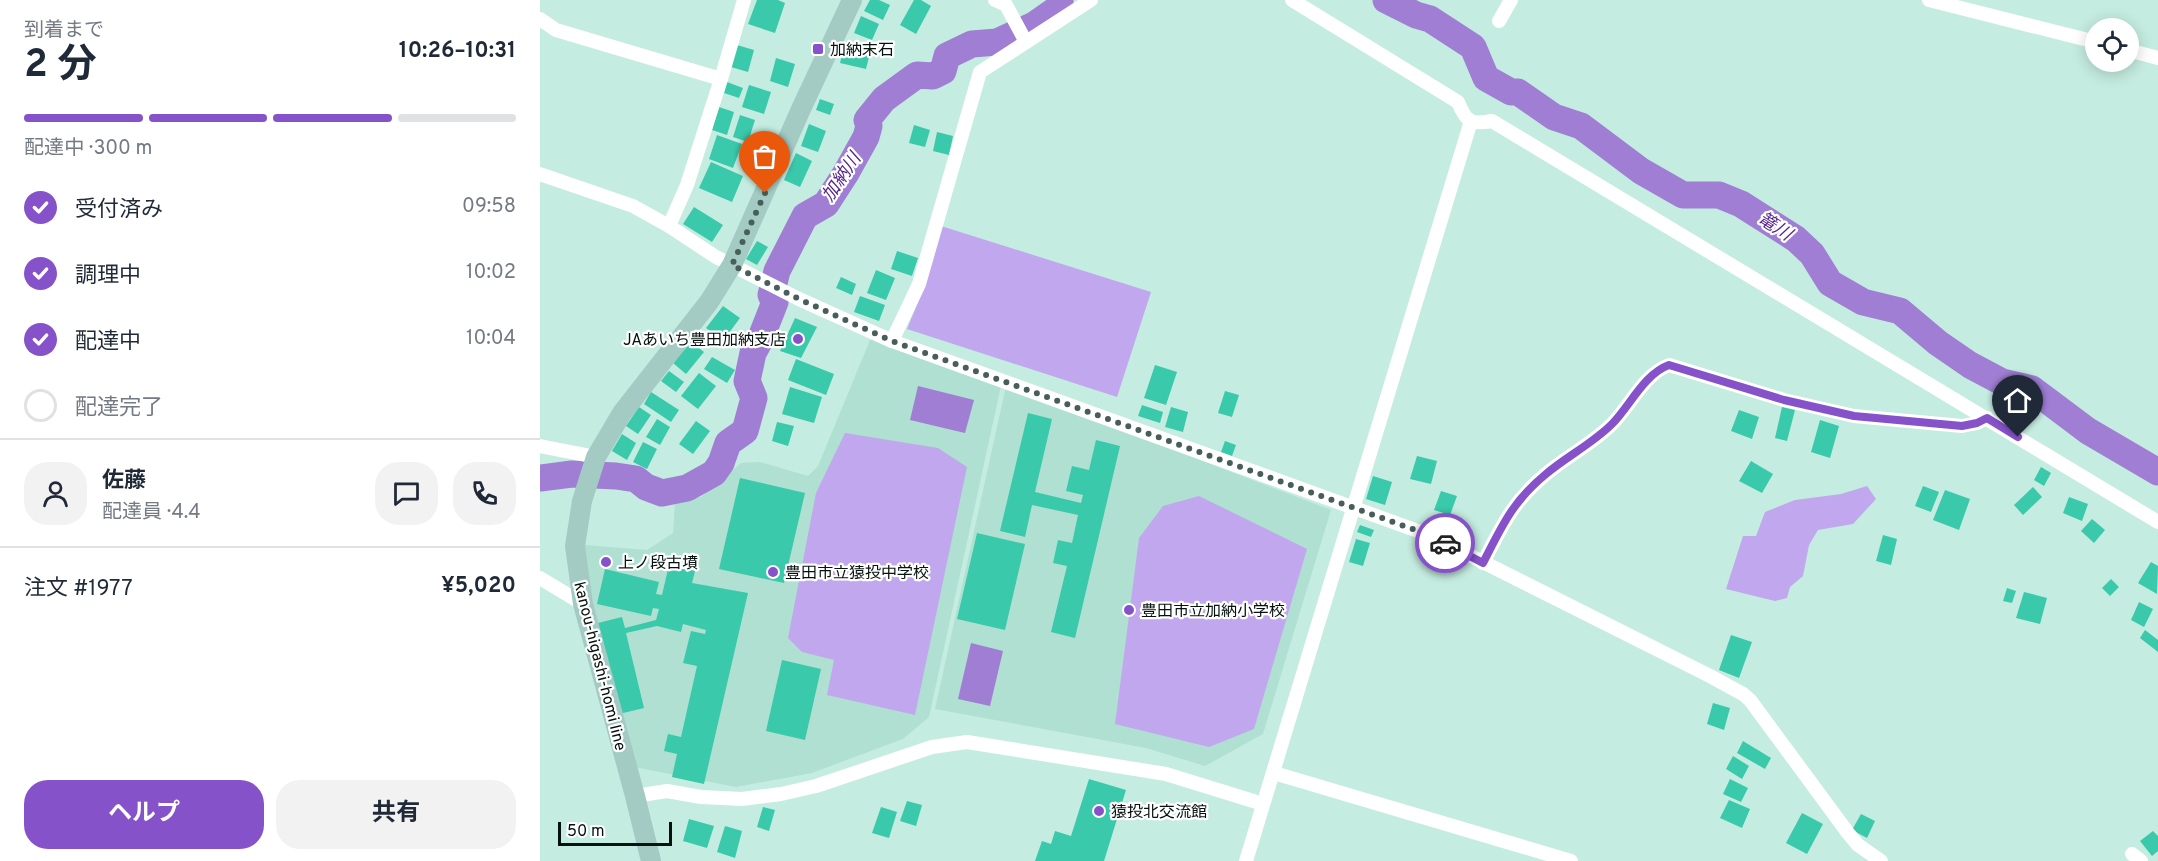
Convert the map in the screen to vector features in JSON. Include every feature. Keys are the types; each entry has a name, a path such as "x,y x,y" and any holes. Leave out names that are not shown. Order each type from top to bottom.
{"main road":[{"name":"kanou-higashi-homi line","path":"651,861 583,604 575,546 583,496 594,461 622,413 709,302 732,265 852,0"}],"street":[{"path":"669,226 687,185 744,0"},
{"path":"892,341 919,284 980,72 1024,39 1091,0"},
{"path":"1292,0 1458,102 1464,116 1471,121 1477,124 1492,121 2158,522"},
{"path":"1499,21 1511,0"},
{"path":"1929,0 2085,39"},
{"path":"1000,2 1024,39"},
{"path":"540,19 556,30 721,79"},
{"path":"2139,53 2158,58"},
{"path":"1246,861 1471,121"},
{"path":"540,174 633,206 669,226 716,257 783,291 892,341 1429,535 1743,694 1848,833 1858,845 1881,861"},
{"path":"1483,563 1508,513 1532,486 1613,423 1655,372 1669,365 1784,400 1854,416 1962,426 1987,418"},
{"path":"540,446 594,461"},
{"path":"540,578 583,604"},
{"path":"635,796 667,791 742,799 781,794 816,786 932,747 967,742 1166,774 1263,804"},
{"path":"1274,773 1571,861"}],"shaded area":[{"path":"941,226 1151,292 1117,397 907,329 926,283"},
{"name":"豊田市立猿投中学校","path":"881,338 1001,386 929,717 903,739 812,773 736,787 634,767 587,594 585,545 647,550 673,533 675,502 701,497 741,463 760,462 808,476 818,466 870,340"},
{"path":"918,386 974,400 965,433 910,420"},
{"name":"豊田市立加納小学校","path":"1006,386 1331,510 1263,734 1205,766 1146,748 935,709"},
{"path":"845,433 938,448 967,467 915,715 827,695 834,660 802,652 788,638 816,493"},
{"path":"1867,486 1876,499 1853,524 1818,530 1809,545 1803,576 1790,587 1787,598 1775,601 1726,589 1743,536 1756,536 1765,512 1795,500 1841,494"},
{"path":"1199,496 1307,549 1254,729 1209,747 1115,724 1139,538 1163,506"},
{"path":"971,643 1003,651 990,706 958,699"}],"building":[{"path":"757,0 778,0 785,3 775,33 748,24"},
{"path":"870,0 879,0 890,5 883,20 864,11"},
{"path":"914,0 921,0 931,6 916,34 900,25"},
{"path":"861,16 879,24 872,40 854,33"},
{"path":"737,45 754,50 748,72 731,67"},
{"path":"844,47 870,53 866,69 840,63"},
{"path":"776,58 795,64 788,87 770,81"},
{"path":"727,82 743,88 739,98 724,93"},
{"path":"749,85 771,92 764,114 742,107"},
{"path":"820,99 834,104 830,115 816,110"},
{"path":"719,107 734,112 727,135 712,130"},
{"path":"740,115 755,120 748,142 733,137"},
{"path":"809,124 826,131 818,152 801,146"},
{"path":"914,125 930,130 925,147 909,143"},
{"path":"937,132 953,136 949,155 933,151"},
{"path":"717,135 742,144 733,168 709,159"},
{"path":"796,153 812,161 800,187 784,180"},
{"path":"711,162 743,176 732,202 699,188"},
{"path":"694,207 723,225 712,242 683,224"},
{"path":"757,241 768,247 757,265 746,259"},
{"path":"897,251 918,258 912,276 891,269"},
{"path":"876,270 895,278 886,300 867,293"},
{"path":"841,277 856,284 852,295 836,288"},
{"path":"860,296 885,305 879,321 854,312"},
{"path":"723,306 740,318 723,341 706,328"},
{"name":"JAあいち豊田加納支店","path":"795,318 817,327 801,358 780,351"},
{"path":"691,342 704,352 686,374 673,363"},
{"path":"712,357 735,370 727,383 704,369"},
{"path":"796,359 834,374 826,395 788,380"},
{"path":"1155,365 1177,372 1166,405 1144,398"},
{"path":"669,371 684,382 676,392 661,381"},
{"path":"699,373 716,386 698,409 681,396"},
{"path":"790,387 822,397 814,423 782,414"},
{"path":"1225,391 1239,395 1232,417 1218,413"},
{"path":"651,392 679,410 671,422 644,404"},
{"path":"1142,405 1163,412 1160,423 1138,416"},
{"path":"639,407 651,415 638,434 626,426"},
{"path":"1171,407 1188,412 1183,432 1165,427"},
{"path":"1782,407 1795,410 1787,441 1775,438"},
{"path":"1739,410 1759,417 1752,439 1731,431"},
{"path":"1028,413 1052,419 1035,492 1081,503 1083,495 1066,491 1072,466 1089,470 1096,440 1120,446 1075,638 1051,632 1067,566 1053,563 1058,540 1072,543 1078,515 1032,505 1025,537 1000,531"},
{"path":"657,419 670,427 660,445 646,437"},
{"path":"1820,420 1839,426 1830,458 1811,452"},
{"path":"696,421 710,431 693,454 679,444"},
{"path":"777,422 794,426 788,446 772,441"},
{"path":"622,434 636,443 627,460 612,451"},
{"path":"1225,441 1236,445 1232,456 1221,452"},
{"path":"643,442 657,449 647,469 633,462"},
{"path":"1417,456 1437,461 1431,484 1410,479"},
{"path":"1751,461 1773,474 1762,493 1739,481"},
{"path":"2041,467 2051,473 2044,486 2034,480"},
{"path":"1373,476 1392,482 1385,505 1366,499"},
{"path":"740,478 805,493 784,583 719,569"},
{"path":"1923,486 1939,492 1931,512 1915,506"},
{"path":"2033,487 2042,497 2023,515 2014,505"},
{"path":"1945,490 1970,499 1959,530 1933,520"},
{"path":"1441,491 1457,496 1450,515 1434,510"},
{"path":"2069,497 2088,504 2082,521 2063,513"},
{"path":"1437,517 1451,521 1448,532 1433,527"},
{"path":"2092,519 2105,530 2094,543 2081,531"},
{"path":"1360,525 1374,530 1371,537 1357,532"},
{"path":"977,533 1025,544 1005,630 957,619"},
{"path":"1883,535 1897,539 1891,565 1876,561"},
{"path":"1356,539 1370,543 1363,566 1349,562"},
{"path":"2151,562 2158,566 2157,594 2138,583"},
{"path":"669,565 695,571 692,583 748,593 704,784 672,777 677,754 664,751 668,734 681,737 697,666 683,663 691,631 705,634 706,630 683,624 681,632 657,626 626,633 644,708 619,714 598,623 622,617 625,628 656,620 659,609 653,608 651,616 597,604 605,569 659,582 656,594 662,595"},
{"path":"2111,579 2119,587 2110,596 2102,588"},
{"path":"2007,588 2016,591 2012,603 2003,601"},
{"path":"2024,592 2047,598 2040,624 2016,618"},
{"path":"2139,602 2153,609 2144,627 2131,620"},
{"path":"2145,630 2158,640 2158,652 2140,638"},
{"path":"1731,635 1752,642 1739,678 1719,670"},
{"path":"782,660 821,669 805,740 766,731"},
{"path":"1713,703 1730,708 1724,730 1707,724"},
{"path":"1743,741 1771,758 1765,769 1737,753"},
{"path":"1733,756 1749,766 1742,779 1726,769"},
{"name":"猿投北交流館","path":"1089,779 1126,790 1104,861 1035,861 1042,841 1051,844 1055,831 1071,836"},
{"path":"1730,779 1748,788 1741,802 1723,794"},
{"path":"1729,800 1750,809 1742,828 1720,818"},
{"path":"907,801 922,805 916,826 900,821"},
{"path":"763,807 775,810 769,831 757,827"},
{"path":"881,807 897,812 889,838 872,833"},
{"path":"1802,813 1823,824 1807,854 1786,843"},
{"path":"1861,814 1875,821 1867,838 1852,830"},
{"path":"689,819 714,826 707,848 683,841"},
{"path":"725,826 742,831 735,858 717,852"},
{"path":"2153,831 2158,836 2158,851 2152,856 2140,841"}],"waterway":[{"name":"加納川","path":"540,478 572,474 616,476 636,479 646,487 662,493 687,488 714,473 721,463 728,443 745,431 754,398 747,381 753,353 775,302 771,295 777,271 805,216 826,204 846,173 866,137 869,126 867,120 884,99 917,75 933,76 943,71 947,56 972,44 997,42 1034,25 1060,7 1060,0"},
{"name":"篭川","path":"1386,0 1416,15 1430,19 1473,47 1486,78 1511,92 1518,92 1554,117 1581,126 1641,171 1683,195 1719,195 1741,204 1796,239 1812,254 1830,283 1863,302 1900,311 1938,343 1970,365 2002,382 2032,389 2088,431 2158,472"}],"way so far":[{"path":"765,193 732,265 799,299 892,341 1429,535 1445,543"}],"place":[{"name":"加納末石","path":"818,49"},
{"name":"JAあいち豊田加納支店","path":"798,339"},
{"name":"上ノ段古墳","path":"606,562"},
{"name":"豊田市立猿投中学校","path":"773,572"},
{"name":"豊田市立加納小学校","path":"1129,610"},
{"name":"猿投北交流館","path":"1099,811"}],"route":[{"path":"1445,543 1483,563 1508,513 1532,486 1613,423 1655,372 1669,365 1784,400 1854,416 1962,426 1987,418 2018,437"}]}
